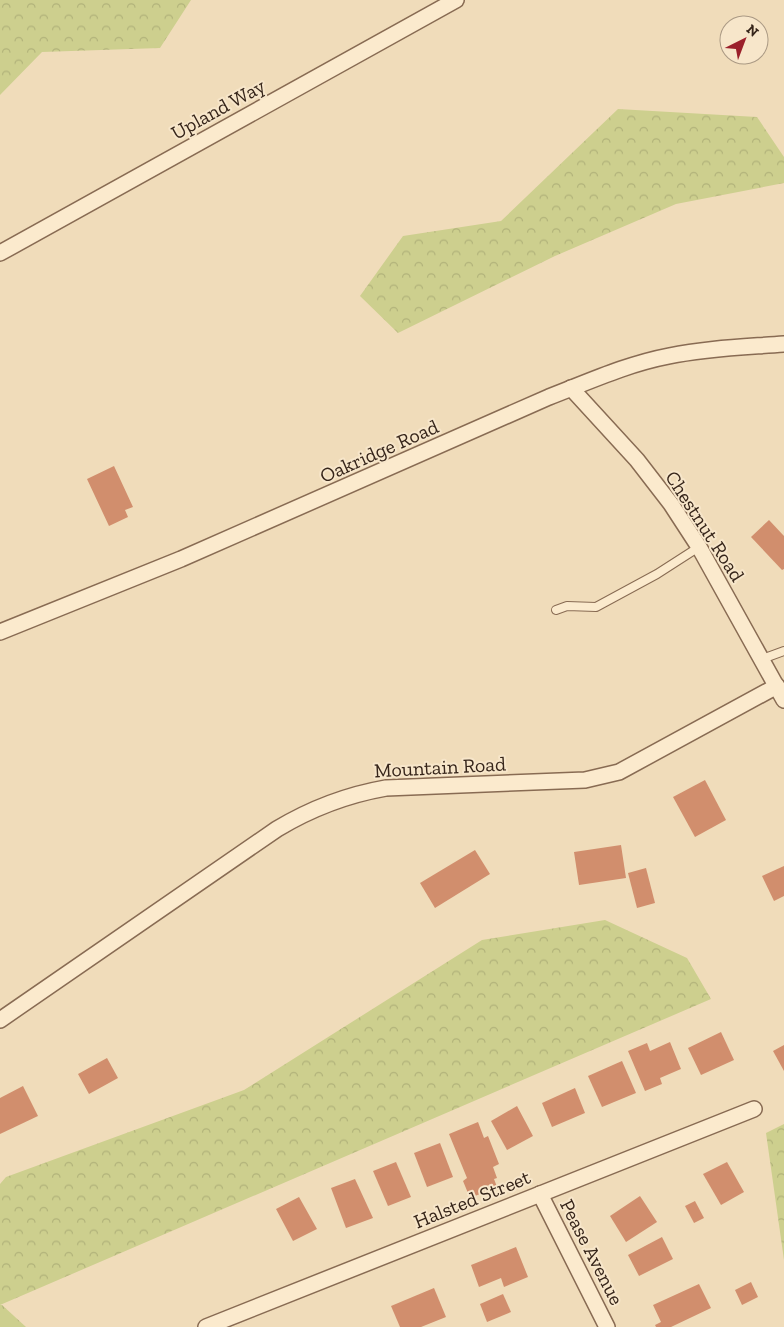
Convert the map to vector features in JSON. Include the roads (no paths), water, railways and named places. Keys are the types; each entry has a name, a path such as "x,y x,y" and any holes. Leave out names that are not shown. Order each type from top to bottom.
{"street":[{"name":"Upland Way","path":"0,253 456,0"},
{"name":"Oakridge Road","path":"0,632 181,560 571,388 637,364 668,356 696,351 784,344"},
{"name":"Chestnut Road","path":"571,388 638,460 672,504 699,547 784,700"},
{"name":"Mountain Road","path":"0,1020 277,828 318,807 354,794 386,788 585,780 606,776 632,765 777,686"},
{"name":"Halsted Street","path":"211,1326 754,1109"},
{"name":"Pease Avenue","path":"540,1194 607,1327"}],"lane":[{"path":"556,610 567,606 596,606 657,574 699,547"},
{"path":"762,659 784,651"}]}
